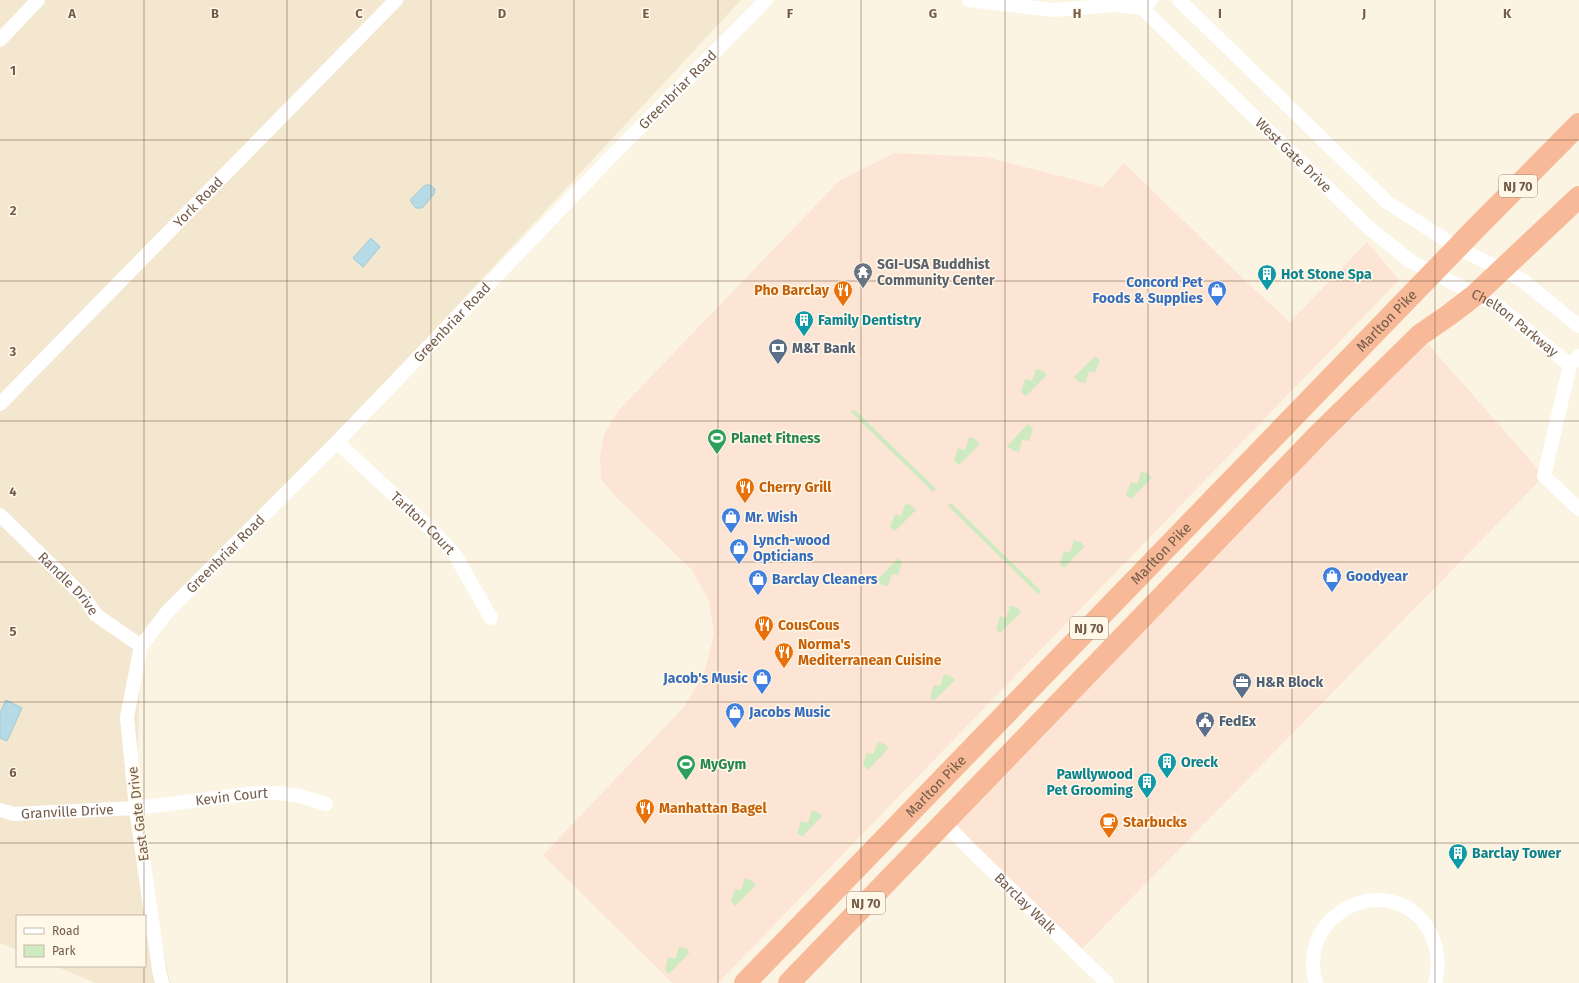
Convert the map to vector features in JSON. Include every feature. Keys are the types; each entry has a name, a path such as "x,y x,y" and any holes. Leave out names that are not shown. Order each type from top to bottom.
{"highway":[{"name":"Marlton Pike","path":"744,983 1579,124"},
{"name":"NJ 70","path":"788,983 1321,432 1420,334 1449,315 1466,290 1501,271 1579,197"}],"street":[{"path":"0,40 38,0"},
{"name":"York Road","path":"0,404 396,0"},
{"name":"Greenbriar Road","path":"141,646 167,612 337,442 602,166 766,0"},
{"path":"969,0 1053,10 1147,4"},
{"path":"1179,0 1387,202 1458,248 1501,271 1522,280 1579,326"},
{"name":"West Gate Drive","path":"1147,4 1368,227 1410,261 1466,290"},
{"name":"Chelton Parkway","path":"1466,290 1497,306 1574,360 1544,476 1579,509"},
{"name":"Tarlton Court","path":"337,442 435,533 455,555 491,618"},
{"name":"Randle Drive","path":"0,515 83,596 96,615 141,646"},
{"name":"East Gate Drive","path":"141,646 127,716 136,808 158,970 162,983"},
{"name":"Kevin Court","path":"136,808 257,793 279,793 300,796 326,804"},
{"name":"Granville Drive","path":"0,810 14,814 136,808"},
{"name":"Barclay Walk","path":"944,822 1107,983"},
{"path":"1316,983 1313,968 1314,952 1319,938 1327,924 1345,908 1361,902 1378,900 1402,906 1416,916 1427,928 1435,943 1437,951 1438,968 1435,983"}],"shaded area":[{"path":"0,0 741,0 141,646 136,808 170,983 96,983 57,967 146,967 146,915 16,915 16,950 0,943 0,517 83,596 0,515"},
{"path":"894,153 986,157 1103,187 1124,163 1290,322 1367,242 1399,280 718,983 672,983 543,855 683,708 704,674 714,634 709,601 692,570 616,497 601,479 600,456 604,434 618,411 839,181"},
{"path":"1420,335 1544,476 1077,954 944,822"}],"green space":[{"path":"1095,356 1100,360 1095,373 1089,371 1085,383 1079,382 1074,377"},
{"path":"1036,369 1042,370 1047,375 1026,396 1021,392 1025,379 1032,381"},
{"path":"854,409 936,489 933,492 851,412"},
{"path":"1028,424 1033,429 1029,441 1022,440 1019,452 1012,450 1007,446"},
{"path":"969,437 975,439 980,444 959,465 954,461 958,448 965,450"},
{"path":"1141,472 1147,473 1152,478 1131,499 1126,495 1131,482 1137,484"},
{"path":"951,503 1041,591 1038,594 948,506"},
{"path":"905,504 911,505 916,510 895,531 890,527 895,514 901,516"},
{"path":"1074,540 1085,546 1064,568 1060,564 1064,551 1070,553"},
{"path":"898,558 902,563 898,575 892,574 888,586 882,585 877,580"},
{"path":"1010,606 1017,607 1021,612 1000,633 996,629 1000,616 1006,618"},
{"path":"944,674 955,680 934,701 930,697 934,685 940,686"},
{"path":"878,742 889,748 868,770 863,765 867,753 873,754"},
{"path":"812,810 818,812 822,816 802,837 797,833 801,821 808,823"},
{"path":"745,878 751,880 756,885 735,906 731,901 735,889 741,890"},
{"path":"679,947 685,948 690,952 669,974 665,970 668,957 675,959"}],"water":[{"path":"425,185 430,185 435,189 434,194 422,208 416,208 411,202 411,199"},
{"path":"371,238 380,247 363,267 353,258"},
{"path":"6,700 22,708 7,741 0,738 0,713"}],"place":[{"name":"SGI-USA Buddhist Community Center","path":"863,289"},
{"name":"Hot Stone Spa","path":"1267,291"},
{"name":"Pho Barclay","path":"843,307"},
{"name":"Concord Pet Foods & Supplies","path":"1217,307"},
{"name":"Family Dentistry","path":"804,337"},
{"name":"M&T Bank","path":"778,365"},
{"name":"Planet Fitness","path":"717,455"},
{"name":"Cherry Grill","path":"745,504"},
{"name":"Mr. Wish","path":"731,534"},
{"name":"Lynch-wood Opticians","path":"739,565"},
{"name":"Goodyear","path":"1332,593"},
{"name":"Barclay Cleaners","path":"758,596"},
{"name":"CousCous","path":"764,642"},
{"name":"Norma's Mediterranean Cuisine","path":"784,669"},
{"name":"Jacob's Music","path":"762,695"},
{"name":"H&R Block","path":"1242,699"},
{"name":"Jacobs Music","path":"735,729"},
{"name":"FedEx","path":"1205,738"},
{"name":"Oreck","path":"1167,779"},
{"name":"MyGym","path":"686,781"},
{"name":"Pawllywood Pet Grooming","path":"1147,799"},
{"name":"Manhattan Bagel","path":"645,825"},
{"name":"Starbucks","path":"1109,839"},
{"name":"Barclay Tower","path":"1458,870"}]}
